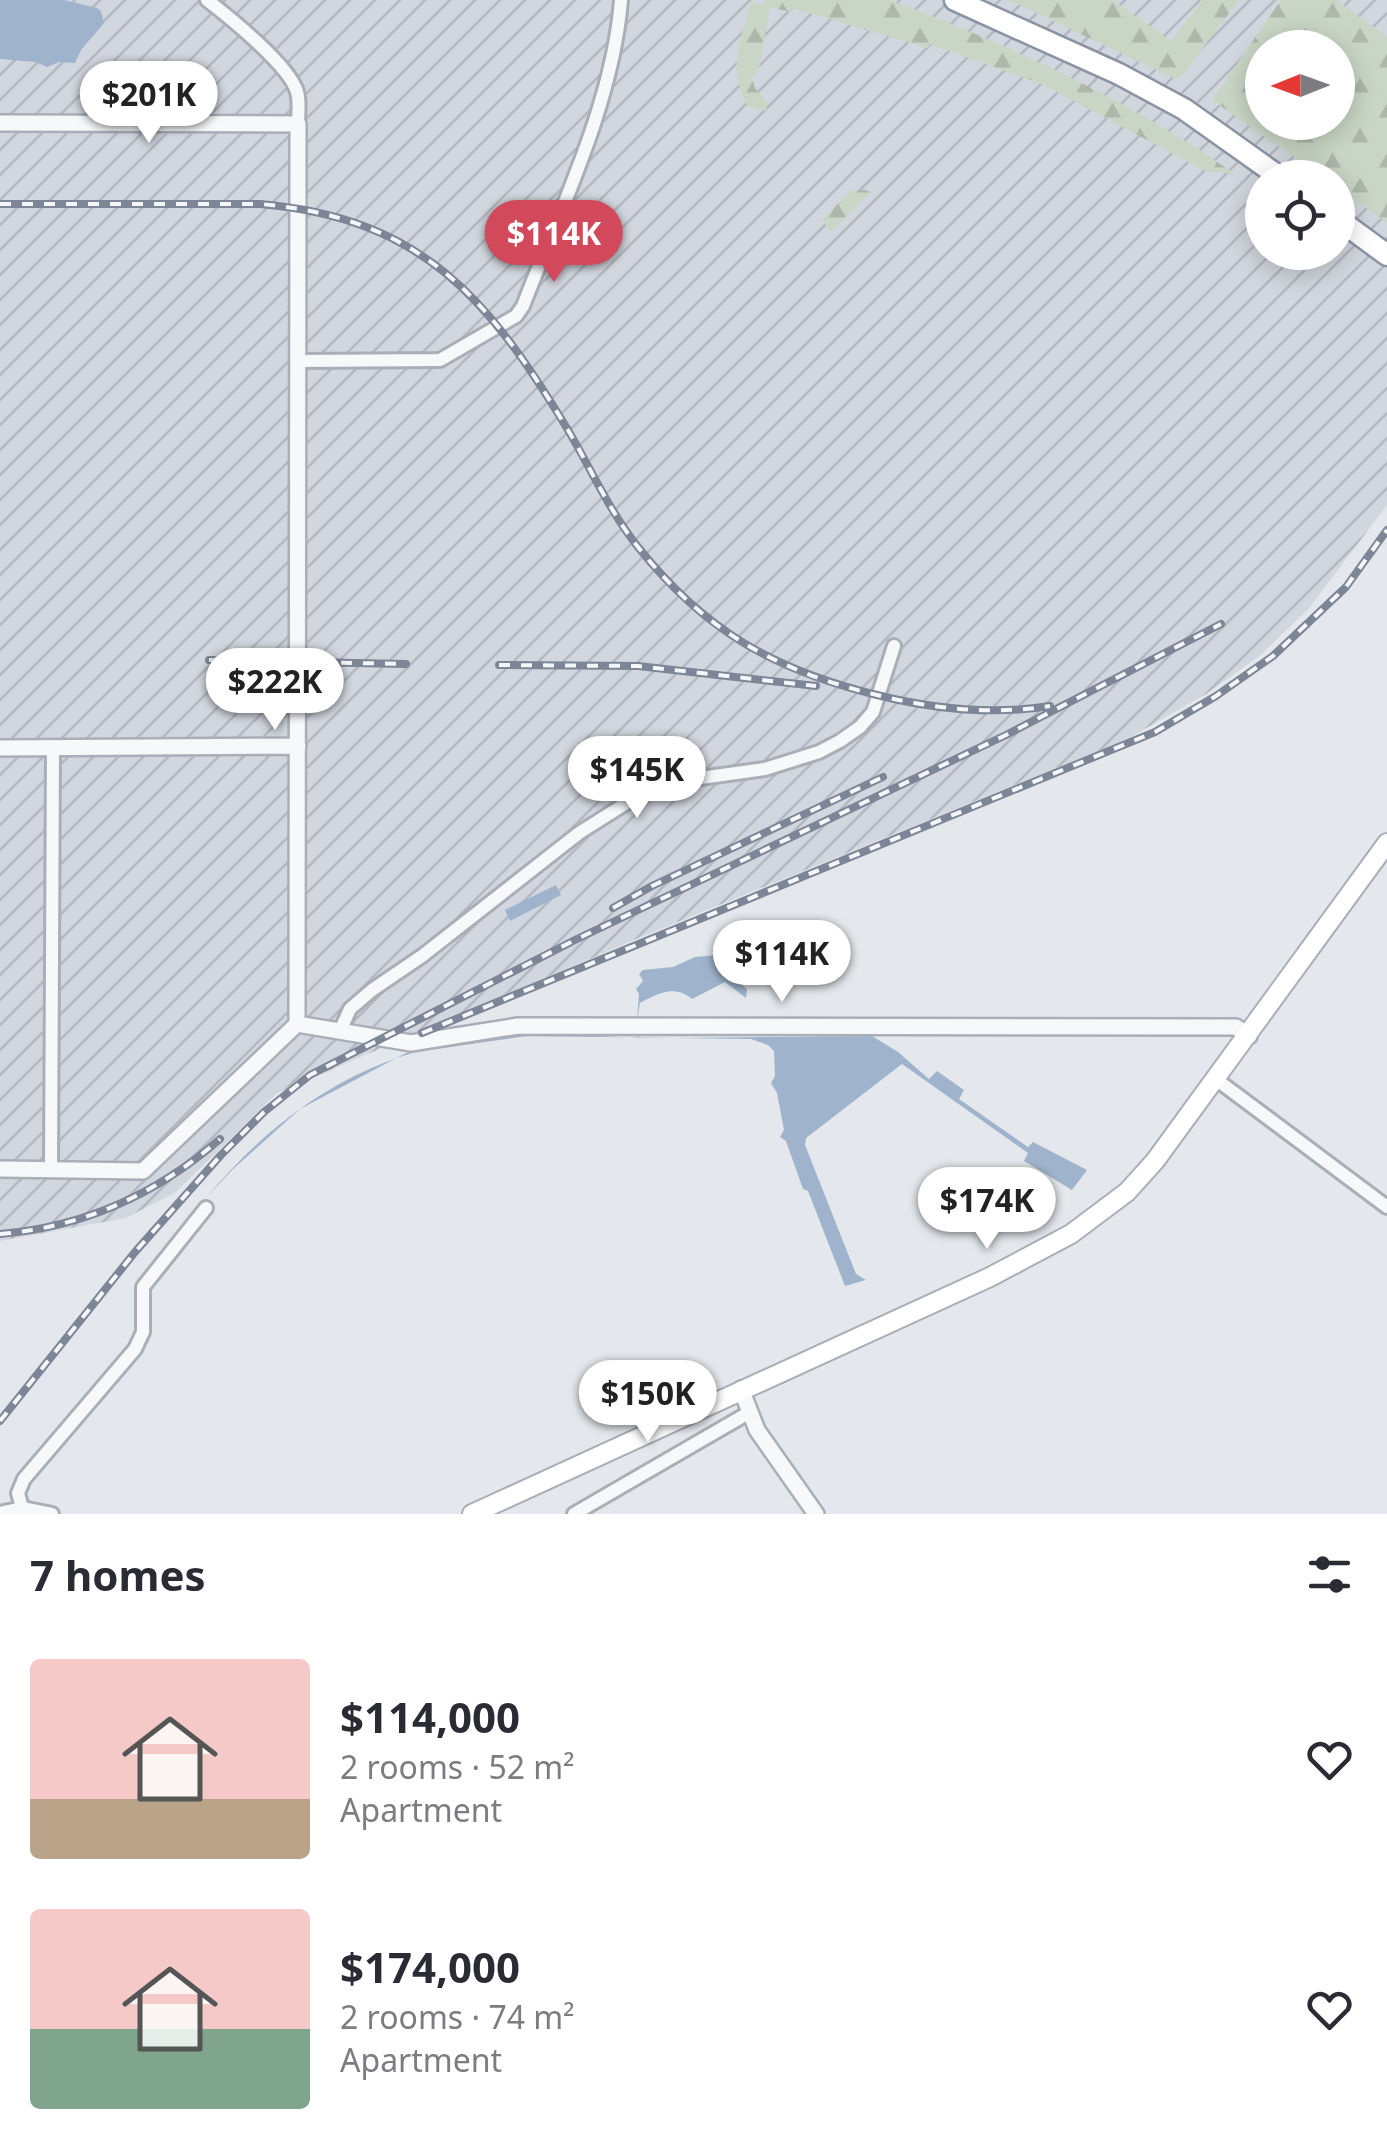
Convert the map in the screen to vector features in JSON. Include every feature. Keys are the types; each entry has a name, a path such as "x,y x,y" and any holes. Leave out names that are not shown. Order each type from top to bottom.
{"highway":[{"path":"955,0 1119,74 1184,110 1255,160"},
{"path":"1355,231 1387,255"}],"main road":[{"path":"472,1514 990,1277 1071,1234 1126,1192 1155,1162 1387,843"}],"street":[{"path":"0,1170 142,1171 296,1024 297,91 258,43 207,0"},
{"path":"298,361 440,360 516,316 530,289 596,114 621,0"},
{"path":"0,124 298,124"},
{"path":"340,1031 350,1008 372,990 422,956 579,833 639,795 679,781 765,769 840,741 873,712 894,646"},
{"path":"0,748 298,746"},
{"path":"51,1170 53,748"},
{"path":"296,1024 411,1043 518,1026 1220,1026 1236,1027 1249,1036"},
{"path":"1217,1080 1387,1208"},
{"path":"22,1508 18,1493 24,1479 135,1349 143,1332 143,1288 206,1208"},
{"path":"742,1390 775,1459 816,1514"},
{"path":"574,1514 750,1412"},
{"path":"0,1512 22,1508 52,1514"}],"shaded area":[{"path":"0,0 1387,0 1387,505 1310,607 1261,655 1206,694 1127,739 636,939 277,1093 176,1192 126,1218 0,1241"}],"green space":[{"path":"765,0 890,0 997,43 1079,82 1159,125 1235,174 1205,171 1044,85 930,44 928,48 792,8 790,12 770,7 759,69 752,78 767,102 766,111 748,106 738,79 738,54 751,1 762,5"},
{"path":"1009,0 1113,0 1171,41 1203,0 1239,0 1184,73 1175,79"},
{"path":"1281,0 1337,0 1387,37 1387,223 1355,200 1355,160 1298,160 1269,140 1355,140 1355,30 1260,30"},
{"path":"1245,52 1245,123 1212,100"},
{"path":"850,191 871,192 831,232 822,220"}],"water":[{"path":"0,0 64,0 97,8 104,23 75,63 59,62 47,67 36,62 0,59"},
{"path":"556,885 561,895 510,921 505,910"},
{"path":"743,955 738,964 740,983 747,989 746,998 725,982 692,999 679,992 666,992 640,1003 637,1021 636,989 643,981 639,974 643,970 673,967 695,957"},
{"path":"514,1035 623,1037 527,1036 419,1051"},
{"path":"872,1036 929,1079 937,1071 964,1090 959,1099 1028,1147 1033,1142 1087,1170 1072,1190 1024,1161 1028,1153 902,1064 806,1138 805,1145 856,1274 866,1280 845,1286 808,1191 803,1189 786,1141 780,1137 784,1130 777,1093 771,1083 775,1076 774,1051 751,1039 674,1038"},
{"path":"392,1060 301,1108 342,1082"},
{"path":"297,1111 233,1169 207,1197 238,1162"}],"railway":[{"path":"0,204 260,204 317,212 366,227 408,247 446,273 509,341 568,430 628,534 663,576 716,624 774,659 877,695 963,709 1050,706"},
{"path":"422,1033 1155,732 1273,656 1346,587 1387,530"},
{"path":"0,1421 135,1252 221,1155 264,1112 310,1075 577,939 1006,735 1221,624"},
{"path":"209,660 406,664"},
{"path":"499,665 638,666 816,686"},
{"path":"613,908 883,777"},
{"path":"0,1234 61,1224 118,1204 171,1176 220,1139"}]}
